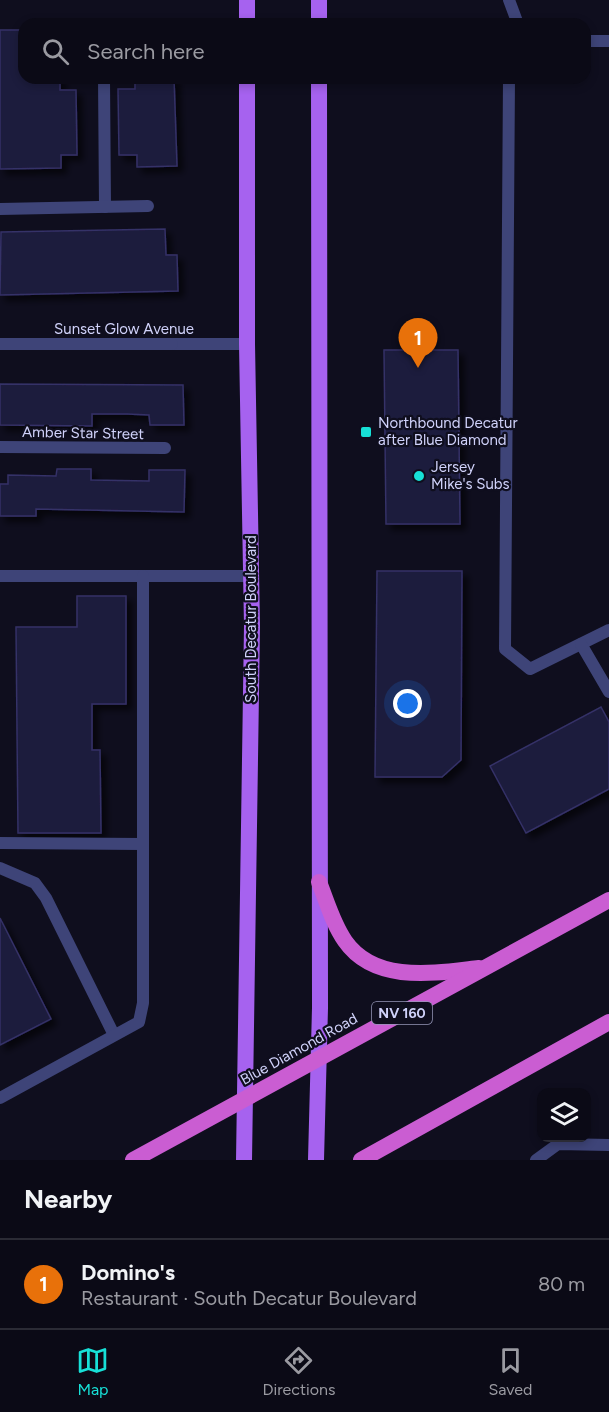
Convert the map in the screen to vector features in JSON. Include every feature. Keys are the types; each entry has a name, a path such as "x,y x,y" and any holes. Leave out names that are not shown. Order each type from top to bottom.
{"highway":[{"path":"320,882 334,922 346,943 362,959 386,968 419,974 486,968"},
{"name":"Blue Diamond Road","path":"133,1160 609,900"},
{"path":"362,1160 609,1022"}],"main road":[{"path":"248,0 248,18"},
{"path":"319,0 319,18"},
{"name":"South Decatur Boulevard","path":"244,1160 252,576 247,344 247,84"},
{"path":"316,1160 320,882 319,84"}],"street":[{"path":"510,1 510,18"},
{"path":"510,1 516,18"},
{"path":"591,41 609,41"},
{"path":"104,84 105,207"},
{"path":"509,84 505,649 530,669 609,630"},
{"path":"0,209 148,206"},
{"name":"Sunset Glow Avenue","path":"0,344 247,344"},
{"name":"Amber Star Street","path":"0,447 165,448"},
{"path":"0,576 252,576"},
{"path":"0,1098 139,1022 143,1003 143,576"},
{"path":"581,644 609,692"},
{"path":"0,843 143,844"},
{"path":"0,868 35,883 46,898 114,1035"},
{"path":"536,1160 558,1144 609,1145"}],"building":[{"path":"0,30 18,30 18,84 60,84 60,90 76,90 77,155 61,155 61,168 0,169"},
{"path":"135,84 174,84 177,166 137,167 137,155 119,155 118,89 135,89"},
{"path":"165,229 166,255 177,255 178,291 0,295 1,232"},
{"path":"384,350 458,350 460,524 386,524"},
{"path":"0,384 183,385 184,425 150,425 149,415 92,414 92,426 0,425"},
{"path":"57,469 91,469 91,480 149,481 149,470 185,470 184,512 36,509 36,516 0,516 0,484 8,484 8,475 56,476"},
{"path":"377,571 462,571 461,760 442,777 375,777"},
{"path":"77,596 126,596 126,704 92,704 92,750 100,750 101,833 18,833 16,627 77,627"},
{"path":"601,707 609,722 609,789 526,833 490,766"},
{"path":"0,918 51,1019 0,1045"}],"place":[{"name":"Domino's","path":"418,368"},
{"name":"Northbound Decatur after Blue Diamond","path":"366,432"},
{"name":"Jersey Mike's Subs","path":"419,476"}]}
